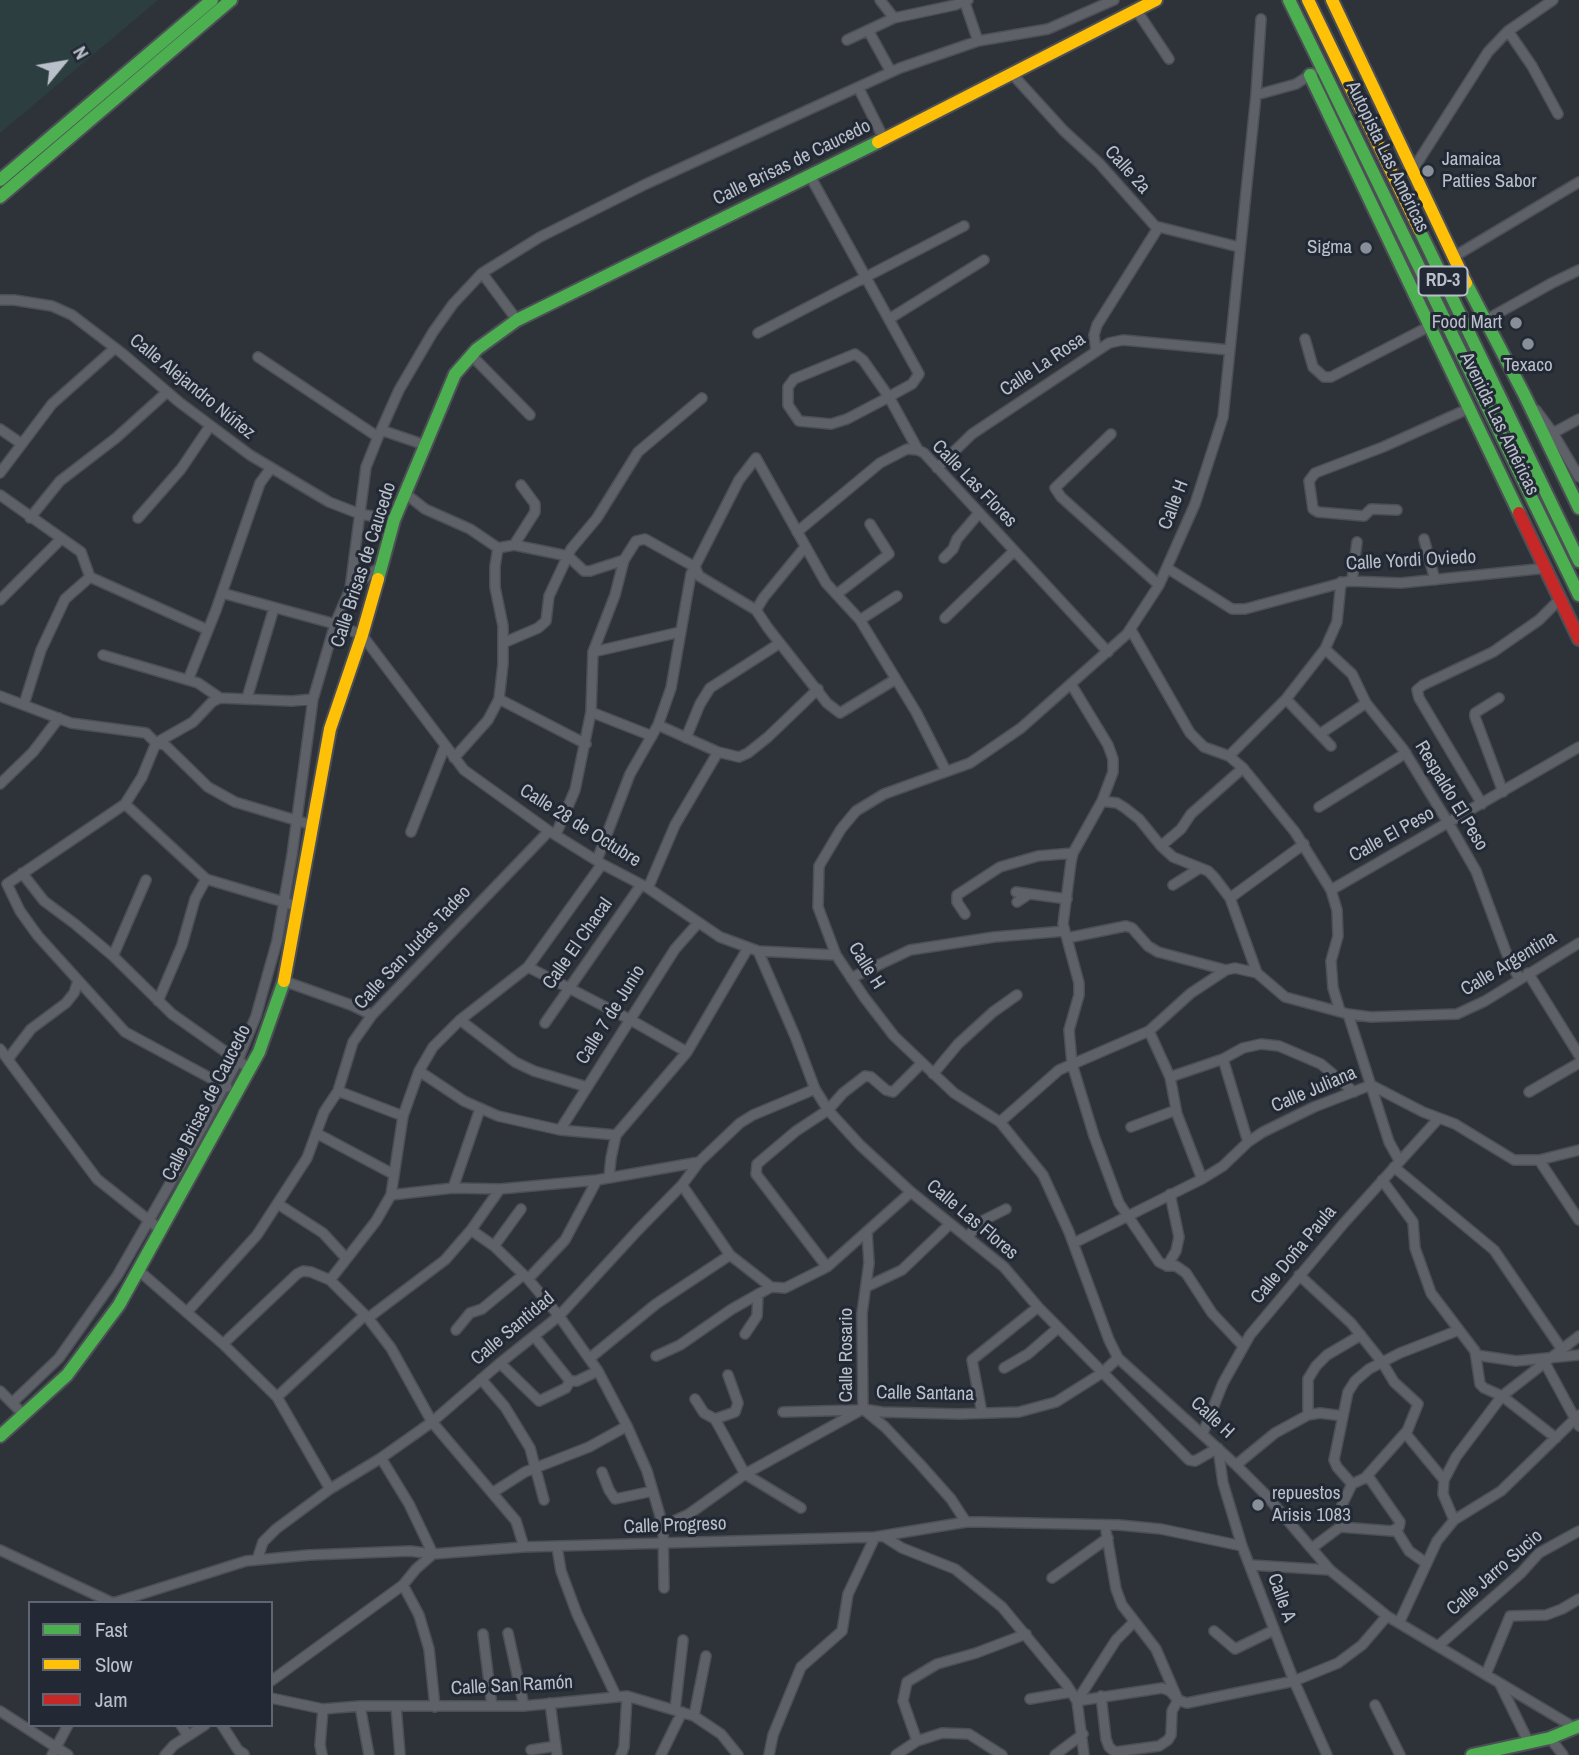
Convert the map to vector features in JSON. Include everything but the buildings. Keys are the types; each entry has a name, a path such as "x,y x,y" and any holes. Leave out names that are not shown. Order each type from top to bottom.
{"main road":[{"path":"0,180 212,0"},
{"path":"0,197 231,0"},
{"name":"Calle Brisas de Caucedo","path":"0,1436 67,1375 119,1305 260,1052 284,980 330,729 362,635 394,520 455,373 471,355 517,320 1013,75 1156,0"},
{"name":"Autopista Las Américas","path":"1288,0 1579,595"},
{"name":"Autopista Las Américas","path":"1308,0 1579,561"},
{"name":"Avenida Las Américas","path":"1332,0 1484,321 1524,394 1579,508"},
{"name":"Avenida Las Américas","path":"1310,75 1579,639"},
{"path":"1472,1755 1578,1729"}],"street":[{"path":"880,0 894,18"},
{"path":"12,1403 59,1357 117,1276 225,1085 256,1016 269,973 284,902 313,699 335,624 350,589 366,467 399,390 453,304 482,273 540,237 646,184 891,72 978,41 1048,29 1114,0"},
{"path":"1412,171 1483,60 1507,32 1553,0"},
{"path":"847,40 894,18 966,1 978,41"},
{"path":"1137,10 1169,59"},
{"name":"Calle H","path":"1261,19 1256,95 1223,417 1195,504 1159,585 1131,630 1021,728 971,763 884,794 856,811 841,829 818,866 818,907 836,955 894,1036 954,1093 1000,1122 1043,1175 1074,1243 1118,1358 1236,1465 1330,1570 1387,1616 1578,1729"},
{"path":"868,30 891,72"},
{"path":"1507,32 1532,66 1558,114"},
{"path":"1256,95 1296,84 1321,65"},
{"name":"Calle 2a","path":"1013,75 1063,131 1099,163 1146,218 1158,228"},
{"path":"858,87 884,139"},
{"path":"810,176 919,374 912,384 889,397 847,419 831,424 799,421 788,405 788,387 794,379 855,354 863,360 889,397 918,450"},
{"path":"1455,256 1579,182"},
{"path":"758,333 964,226"},
{"path":"1096,350 1094,335 1097,325 1158,228 1239,247"},
{"path":"889,319 984,260"},
{"path":"1484,321 1579,270"},
{"path":"482,273 517,320"},
{"name":"Calle Alejandro Núñez","path":"0,300 52,306 72,315 210,426 271,468 329,502 360,514 394,520"},
{"path":"1305,340 1313,367 1324,377 1331,377 1430,326"},
{"name":"Calle La Rosa","path":"937,468 972,434 1109,342 1122,340 1230,350"},
{"path":"0,473 52,404 115,348"},
{"path":"471,355 530,415"},
{"path":"258,357 379,433 425,445"},
{"path":"30,518 60,481 116,438 167,392"},
{"path":"1524,394 1553,433 1579,477"},
{"path":"503,643 538,628 546,621 549,596 568,556 597,518 638,452 702,398"},
{"path":"1397,510 1371,509 1364,516 1318,512 1313,509 1309,481 1315,473 1383,447 1470,408"},
{"path":"1553,433 1579,419"},
{"path":"138,518 181,469 210,426"},
{"path":"0,429 22,444"},
{"path":"1111,434 1055,488 1061,497 1159,585"},
{"name":"Calle Las Flores","path":"797,532 880,463 907,449 918,450 1108,652"},
{"path":"330,1280 376,1221 391,1195 403,1116 419,1071 433,1047 460,1020 527,967 600,862 630,774 658,725 671,688 691,574 739,480 756,458 826,583 860,620 946,771"},
{"path":"188,680 222,593 260,482 271,468"},
{"path":"514,545 535,512 535,504 520,485"},
{"path":"406,494 425,509 470,529 498,548 514,545 568,556 584,571 624,560 636,541 645,539 695,568 699,576 756,610 827,703 840,713 896,679"},
{"path":"0,495 81,552 90,577 208,630"},
{"path":"944,558 979,513"},
{"path":"837,594 888,554 870,524"},
{"path":"0,600 61,538"},
{"path":"1424,540 1435,580"},
{"path":"1352,581 1357,542"},
{"path":"756,610 806,547"},
{"path":"454,758 488,720 499,699 503,626 495,587 498,548"},
{"path":"945,618 1014,551"},
{"name":"Calle San Judas Tadeo","path":"187,1312 257,1235 307,1158 324,1112 338,1091 353,1042 372,1015 552,832 576,790 591,712 593,652 615,595 624,560"},
{"path":"350,589 380,566"},
{"name":"Calle Yordi Oviedo","path":"1167,568 1232,609 1245,609 1341,582 1401,583 1546,568"},
{"path":"24,704 41,650 65,599 90,577"},
{"path":"1229,756 1286,699 1325,649 1337,622 1341,582"},
{"path":"222,593 335,624 362,635"},
{"path":"860,620 897,596"},
{"path":"1482,804 1419,698 1417,690 1493,652 1539,620 1560,599"},
{"path":"247,698 274,608"},
{"path":"1131,630 1190,733 1204,747 1229,756 1243,768 1304,844 1331,890 1338,936 1331,961 1333,988 1371,1084 1396,1163 1494,1250 1561,1348"},
{"path":"593,652 680,632"},
{"name":"Calle 28 de Octubre","path":"362,635 464,770 552,832 644,886 720,937 753,950 836,955"},
{"path":"686,738 710,688 780,643"},
{"name":"Respaldo El Peso","path":"1325,649 1352,674 1366,703 1406,753 1449,824 1476,871 1519,979"},
{"path":"103,654 198,683 220,698"},
{"path":"1071,684 1108,745 1113,759 1113,772 1102,801 1073,853 1063,924 1079,983 1079,995 1069,1030 1073,1064 1094,1136 1119,1203 1159,1262 1176,1266 1186,1273 1212,1313 1243,1346"},
{"path":"658,725 718,752 739,757 748,753 818,689"},
{"path":"0,696 71,723 146,733 156,743 164,745 208,788 235,802 312,825"},
{"path":"238,1092 125,1032 38,936 4,885 125,804 142,777 156,743 193,722 212,702 220,698 292,701 313,699"},
{"path":"1499,698 1475,713 1475,717 1503,792"},
{"path":"499,699 586,744"},
{"path":"1286,699 1332,746"},
{"path":"1320,734 1366,703"},
{"path":"591,712 652,736"},
{"path":"0,784 33,752 60,718"},
{"path":"311,726 330,729"},
{"path":"411,832 445,746"},
{"name":"Calle El Peso","path":"1331,890 1579,747"},
{"name":"Calle El Chacal","path":"545,1023 644,886 675,825 718,752"},
{"path":"1319,807 1406,753"},
{"path":"1161,846 1181,829 1195,810 1243,768"},
{"path":"1102,801 1116,803 1139,819 1173,857 1208,871 1230,898 1257,973"},
{"path":"125,804 206,879 297,906"},
{"path":"1230,898 1304,844"},
{"path":"965,915 957,902 957,895 1000,867 1038,856 1073,853"},
{"path":"1173,885 1200,868"},
{"path":"22,873 44,901 113,956 172,1014 250,1069"},
{"path":"158,1001 182,945 195,899 206,879"},
{"path":"113,956 146,880"},
{"path":"1016,897 1029,894 1067,899"},
{"name":"Calle 7 de Junio","path":"560,1130 675,949 698,923"},
{"path":"851,978 910,950 994,937 1066,934 1115,926 1132,928 1147,946 1158,953 1226,970"},
{"name":"Calle Argentina","path":"1257,973 1285,997 1344,1013 1371,1017 1457,1014 1485,1002 1579,943"},
{"path":"609,1177 617,1135 687,1052 753,950"},
{"name":"Calle Las Flores","path":"753,950 795,1036 815,1089 828,1110 860,1145 911,1192 1004,1266 1058,1328 1189,1460 1195,1461 1218,1448"},
{"path":"527,967 687,1052"},
{"path":"1000,1122 1059,1070 1149,1031 1191,993 1226,970 1235,968 1257,973"},
{"path":"269,973 372,1015"},
{"path":"1528,973 1579,1055"},
{"path":"8,1059 31,1028 66,1003 74,993 78,981"},
{"path":"933,1073 958,1044 993,1012 1017,995"},
{"path":"460,1020 515,1062 534,1071 587,1087"},
{"path":"1149,1031 1170,1077 1176,1110 1202,1179"},
{"path":"1170,1077 1223,1059 1243,1048 1261,1044 1279,1046 1321,1064 1354,1092"},
{"path":"0,1049 97,1179 161,1230"},
{"path":"1223,1059 1248,1142"},
{"path":"827,1266 757,1174 757,1164 796,1131 828,1110 865,1076 871,1077 886,1090 893,1092 922,1063"},
{"path":"1529,1093 1579,1063"},
{"path":"419,1071 480,1110 498,1116 560,1130 617,1135"},
{"name":"Calle Juliana","path":"1074,1243 1202,1179 1223,1166 1248,1142 1284,1122 1371,1084 1455,1124 1514,1160 1539,1160 1579,1150"},
{"name":"Calle Santidad","path":"257,1560 263,1542 276,1529 330,1489 432,1422 499,1363 559,1316 682,1185 699,1162 740,1122 815,1089"},
{"path":"338,1091 403,1116"},
{"path":"453,1188 480,1110"},
{"path":"1130,1127 1176,1110"},
{"name":"Calle Doña Paula","path":"1203,1433 1223,1383 1243,1346 1298,1275 1439,1118"},
{"path":"316,1133 393,1174"},
{"path":"1539,1160 1579,1220"},
{"path":"391,1195 453,1188 500,1189 597,1180 699,1162"},
{"path":"456,1330 470,1313 482,1309 525,1277 565,1240 597,1180"},
{"path":"1382,1180 1413,1222 1415,1248 1431,1293 1476,1355 1479,1384 1502,1396 1556,1438"},
{"path":"682,1185 730,1255 771,1287"},
{"path":"276,1397 366,1317 437,1267 471,1230 500,1189"},
{"path":"656,1356 680,1345 771,1287 785,1288 827,1266 911,1192"},
{"path":"1167,1266 1179,1237 1170,1194"},
{"path":"278,1204 323,1233 346,1258"},
{"path":"494,1246 521,1209"},
{"path":"968,1236 982,1221 1006,1209"},
{"path":"867,1286 902,1270 950,1224"},
{"path":"471,1230 494,1246 525,1277 559,1316 598,1371 647,1471 663,1526 664,1588"},
{"name":"Calle Rosario","path":"867,1232 869,1263 862,1313 863,1409 919,1462 951,1499 966,1522"},
{"path":"590,1358 656,1304 730,1255"},
{"path":"138,1270 223,1344 276,1397 330,1489"},
{"path":"223,1344 297,1274 303,1271 311,1272 330,1280 391,1348 432,1422 516,1521 524,1547"},
{"path":"1298,1275 1361,1335 1394,1382 1419,1404 1406,1432 1365,1478 1352,1484 1342,1505 1339,1527"},
{"path":"745,1334 757,1316 758,1294"},
{"path":"982,1413 972,1360 1038,1307"},
{"path":"1004,1368 1028,1354 1058,1328"},
{"path":"1352,1484 1334,1460 1348,1392 1354,1381 1382,1362 1459,1330"},
{"path":"1308,1415 1308,1379 1316,1366 1328,1355 1361,1335"},
{"path":"534,1336 570,1381"},
{"path":"1454,1520 1443,1494 1444,1480 1457,1457 1502,1396 1579,1336"},
{"path":"1476,1355 1516,1361 1548,1361 1579,1355"},
{"name":"Calle Santana","path":"663,1526 689,1514 745,1474 863,1409 882,1412 1019,1412 1056,1402 1102,1373 1118,1358"},
{"path":"1399,1623 1437,1541 1454,1520 1501,1491 1578,1420 1548,1361"},
{"path":"499,1363 539,1401 566,1388 570,1381"},
{"path":"570,1381 577,1381 598,1371"},
{"path":"715,1419 735,1412 738,1407 728,1375"},
{"path":"481,1379 530,1448 544,1500"},
{"path":"0,1391 24,1415"},
{"path":"695,1399 704,1413 715,1419 745,1474 801,1507"},
{"path":"783,1412 863,1409"},
{"path":"1236,1465 1275,1433 1308,1415 1320,1413 1343,1416"},
{"path":"492,1493 536,1467 589,1447 627,1426"},
{"path":"1406,1432 1444,1480"},
{"name":"Calle A","path":"1218,1448 1223,1483 1242,1546 1294,1681 1327,1755"},
{"path":"273,1680 403,1585 433,1554 409,1504 381,1458"},
{"path":"602,1472 615,1499 653,1491"},
{"path":"1365,1478 1370,1479 1400,1522 1396,1530"},
{"name":"Calle Progreso","path":"119,1601 185,1579 257,1560 309,1555 410,1551 433,1554 524,1547 879,1537 966,1522 1161,1529 1242,1546"},
{"path":"1105,1525 1116,1589 1122,1605 1156,1649 1178,1700"},
{"path":"1312,1548 1339,1527 1396,1530"},
{"path":"1396,1530 1409,1551 1426,1563"},
{"name":"Calle Jarro Sucio","path":"1438,1646 1521,1573 1539,1553 1579,1531"},
{"path":"769,1755 773,1735 801,1667 842,1631 848,1594 879,1537 955,1569 1002,1607 1027,1634 1077,1701 1084,1755"},
{"path":"1052,1578 1108,1538"},
{"path":"557,1547 561,1571 577,1614 616,1696"},
{"path":"0,1550 109,1601"},
{"path":"1251,1565 1330,1570"},
{"path":"403,1585 419,1615 429,1648 435,1707"},
{"path":"1486,1674 1510,1616 1546,1615 1579,1599"},
{"path":"1077,1701 1162,1688 1187,1703 1294,1681 1339,1662 1362,1645 1387,1616"},
{"path":"1077,1701 1116,1640 1134,1622"},
{"path":"1213,1631 1235,1649 1274,1630"},
{"path":"508,1633 524,1706"},
{"path":"483,1634 492,1706"},
{"path":"917,1741 903,1701 906,1682 937,1664 1027,1634"},
{"path":"661,1755 678,1711 683,1640"},
{"path":"694,1716 706,1656"},
{"path":"1499,1682 1529,1742"},
{"path":"1030,1699 1071,1692"},
{"path":"621,1755 624,1747 627,1696"},
{"name":"Calle San Ramón","path":"273,1698 323,1709 360,1706 524,1706 627,1696 694,1716 721,1734 738,1755"},
{"path":"1101,1696 1106,1739 1115,1752 1160,1746 1168,1740 1171,1735 1172,1711 1178,1700"},
{"path":"531,1750 556,1751 550,1703"},
{"path":"1375,1705 1400,1755"},
{"path":"360,1706 369,1755"},
{"path":"396,1706 400,1755"},
{"path":"322,1755 320,1745 323,1709"},
{"path":"0,1711 28,1726"},
{"path":"30,1727 53,1751 68,1755"},
{"path":"53,1751 67,1727"},
{"path":"182,1727 188,1736"},
{"path":"165,1755 202,1727"},
{"path":"223,1727 238,1750 244,1754"},
{"path":"896,1755 917,1741 942,1733 969,1734 1002,1755"},
{"path":"1055,1755 1083,1734"},
{"path":"1550,1738 1563,1755"}],"shaded area":[{"path":"0,0 158,0 0,133"}],"traffic: fast":[{"path":"0,180 212,0"},
{"path":"0,197 231,0"},
{"path":"1289,0 1579,595"},
{"path":"1310,75 1519,513"},
{"path":"378,579 394,520 455,374 477,349 517,320 878,142"},
{"path":"1419,229 1579,561"},
{"path":"1466,283 1579,508"},
{"path":"0,1436 67,1375 119,1305 259,1052 284,981"},
{"path":"1472,1755 1550,1738 1579,1726"}],"traffic: slow":[{"path":"878,142 1156,0"},
{"path":"1308,0 1419,229"},
{"path":"1332,0 1466,283"},
{"path":"284,981 330,729 378,579"}],"traffic: jam":[{"path":"1519,513 1579,639"}],"place":[{"name":"Jamaica Patties Sabor","path":"1428,171"},
{"name":"Sigma","path":"1366,248"},
{"name":"Food Mart","path":"1516,323"},
{"name":"Texaco","path":"1528,344"},
{"name":"repuestos Arisis 1083","path":"1258,1505"}]}
